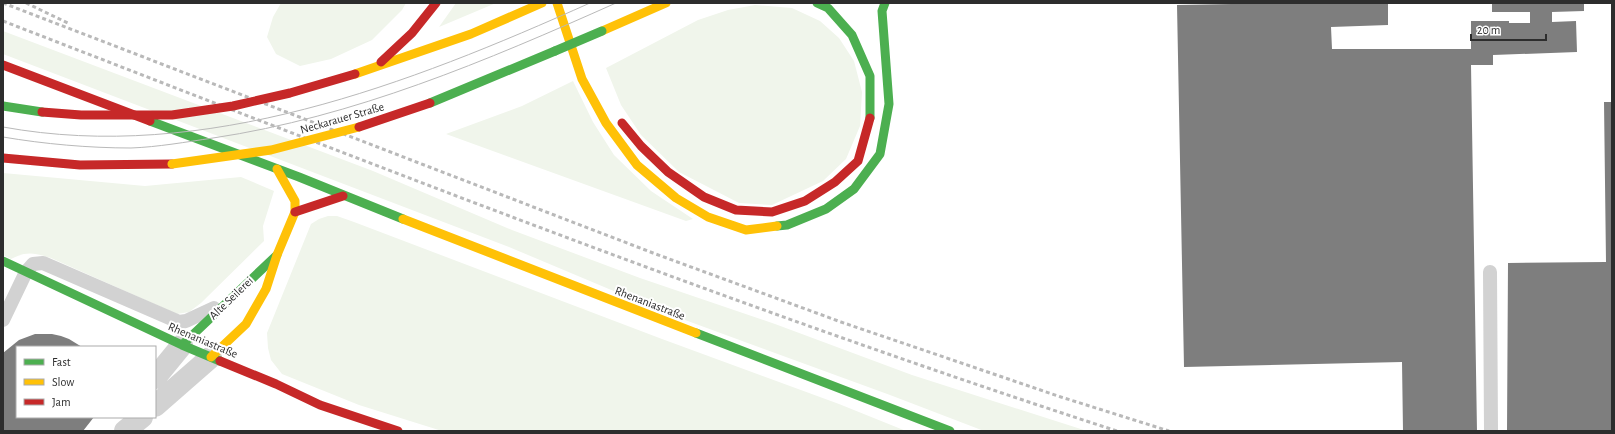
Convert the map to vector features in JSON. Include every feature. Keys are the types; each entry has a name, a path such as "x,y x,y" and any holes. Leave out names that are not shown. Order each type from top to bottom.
{"main road":[{"path":"374,69 412,33 436,3"},
{"path":"3,106 42,112 80,115 172,115 233,106 290,93 374,69 471,34 541,3"},
{"path":"557,3 582,79 606,123 637,165 676,198 708,217 746,230 787,225 826,209 854,189 880,154 889,104 882,11 885,3"},
{"name":"Neckarauer Straße","path":"3,158 80,165 172,164 271,150 371,124 430,103 490,80 666,3"},
{"path":"614,114 641,146 668,172 704,197 736,210 772,212 805,202 835,182 858,161 870,120 870,76 852,35 828,8 817,3"},
{"path":"581,32 586,47"},
{"name":"Rhenaniastraße","path":"3,65 276,169 950,431"},
{"path":"276,169 295,201 295,212 343,196"},
{"name":"Alte Seilerei","path":"211,357 246,324 266,288 276,255 295,212"},
{"name":"Alte Seilerei","path":"182,345 276,255"},
{"name":"Rhenaniastraße","path":"3,261 182,345 276,384 320,405 398,431"}],"street":[{"name":"Alte Seilerei","path":"156,377 182,345"},
{"name":"Alte Seilerei","path":"156,405 211,357"},
{"path":"120,431 128,418"},
{"path":"125,431 141,418"}],"lane":[{"path":"3,320 26,272 33,264 43,263 179,322 186,321 227,302"},
{"path":"1490,272 1492,431"}],"shaded area":[{"path":"281,3 406,3 402,10 372,40 331,59 300,66 276,54 267,37 273,17"},
{"path":"456,3 496,3 439,27"},
{"path":"755,5 792,8 820,21 839,38 854,61 862,92 860,126 846,159 823,181 772,205 739,203 679,172 641,135 621,105 606,68 698,20 728,10"},
{"path":"3,31 373,171 512,230 640,278 775,324 912,375 1087,431 984,431 666,313 509,247 3,54"},
{"path":"573,81 593,122 614,155 651,191 693,219 686,221 446,134 522,106"},
{"path":"3,173 145,186 241,177 274,191 263,226 264,241 201,303 189,312 177,314 51,258 40,255 26,254 16,256 11,259 3,255"},
{"path":"328,216 337,216 354,222 662,339 839,404 906,431 442,431 359,405 282,374 271,360 268,348 267,333 311,224"}],"building":[{"path":"1388,3 1388,25 1331,27 1332,49 1471,49 1471,21 1509,21 1509,23 1530,23 1530,12 1492,12 1492,3 1584,3 1584,11 1552,12 1552,22 1576,21 1577,52 1493,55 1493,65 1471,65 1477,431 1403,431 1402,362 1184,367 1177,5"},
{"path":"1604,102 1612,102 1612,431 1507,431 1508,263 1606,262"},
{"path":"35,334 52,334 69,339 80,346 16,346 16,418 93,418 83,431 3,431 3,353 19,340"}],"tram line":[{"path":"3,127 79,136 154,135 230,125 304,109 378,88 450,62 590,3"},
{"path":"3,137 67,145 131,148 182,143 265,129 317,116 419,84 518,46 616,3"}],"railway":[{"path":"3,3 653,253 841,322 1061,397 1169,431"},
{"path":"26,3 68,23"},
{"path":"3,21 557,234 836,336 1117,431"}],"traffic: fast":[{"path":"817,3 828,8 852,35 870,76 870,118"},
{"path":"777,226 787,225 826,209 854,189 880,154 889,104 882,11 885,3"},
{"path":"555,51 602,31"},
{"path":"430,103 555,51"},
{"path":"3,106 42,112"},
{"path":"150,121 299,177 403,219"},
{"path":"182,345 277,255"},
{"path":"3,261 182,345 220,361"},
{"path":"696,333 950,431"}],"traffic: slow":[{"path":"355,74 471,34 542,3"},
{"path":"557,3 582,79 606,123 637,165 676,198 708,217 746,230 777,226"},
{"path":"602,31 666,3"},
{"path":"172,164 271,150 359,127"},
{"path":"211,357 246,324 266,289 277,255 295,212 295,201 277,169"},
{"path":"403,219 696,333"}],"traffic: jam":[{"path":"381,62 412,33 436,3"},
{"path":"3,65 150,121"},
{"path":"42,112 81,115 172,115 233,106 290,93 355,74"},
{"path":"359,127 430,103"},
{"path":"622,123 641,146 668,172 704,197 736,210 772,212 805,201 835,182 858,161 870,118"},
{"path":"3,158 80,165 172,164"},
{"path":"295,212 343,196"},
{"path":"220,361 276,384 320,405 398,431"}]}
